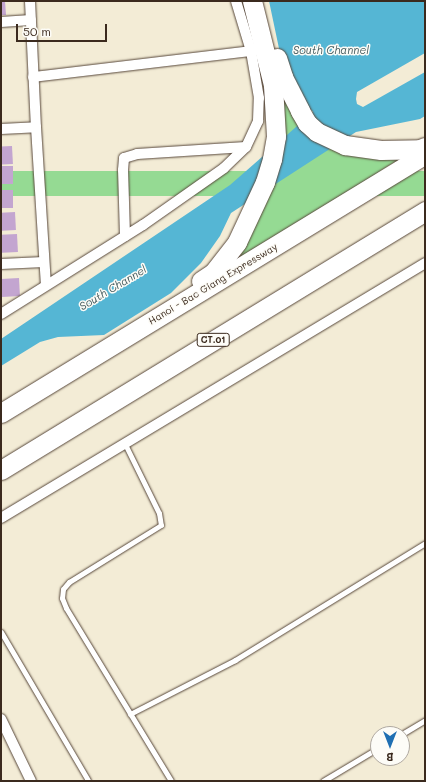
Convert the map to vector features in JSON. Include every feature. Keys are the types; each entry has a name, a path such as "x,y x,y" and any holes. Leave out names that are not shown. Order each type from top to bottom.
{"highway":[{"path":"86,361 213,273 238,242 265,182 272,159 276,136 273,85 252,1"},
{"path":"260,1 283,77 307,123 317,132 345,145 381,150 420,149 425,147"},
{"name":"Hanoi - Bac Giang Expressway","path":"1,413 425,154"},
{"name":"CT.01","path":"1,470 425,211"}],"street":[{"path":"30,1 33,77 46,285"},
{"path":"1,314 125,236 224,168 246,147 258,121 259,98 251,51 236,1"},
{"path":"1,22 31,20"},
{"path":"33,77 251,51"},
{"path":"1,129 36,127"},
{"path":"125,236 124,158 137,154 246,147"},
{"path":"1,264 44,262"},
{"path":"1,518 425,263"},
{"path":"1,719 31,781"}],"lane":[{"path":"125,444 159,513 161,525 68,582 63,588 62,598 66,608 171,781"},
{"path":"130,714 235,660 425,543"},
{"path":"1,632 88,780"},
{"path":"410,729 425,720"},
{"path":"323,781 370,753"}],"green space":[{"path":"274,78 304,125 409,153 239,259 269,193"},
{"path":"1,171 425,171 425,196 1,196"}],"water":[{"name":"South Channel","path":"269,1 425,1 425,53 357,92 356,99 357,104 363,107 425,72 425,116 420,119 356,132 231,213 220,236 201,263 171,293 104,335 58,337 40,342 1,366 1,339 230,185 313,112 297,95 281,58"}],"building":[{"path":"1,1 5,1 6,15 1,15"},
{"path":"12,146 13,164 2,165 1,147"},
{"path":"1,166 13,166 13,184 1,184"},
{"path":"1,190 13,190 13,208 1,208"},
{"path":"15,212 16,230 2,231 1,213"},
{"path":"17,234 18,252 2,253 1,235"},
{"path":"19,278 20,296 2,297 1,279"}]}
